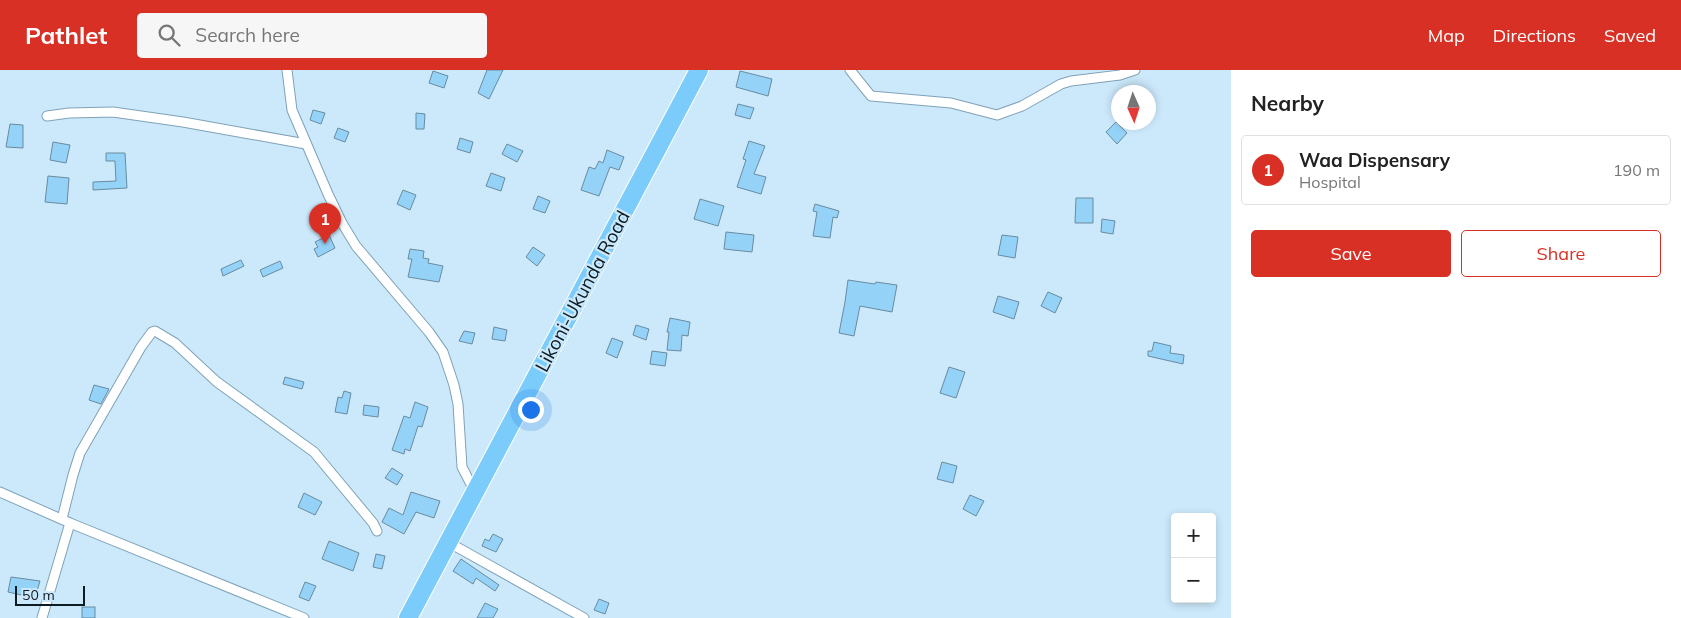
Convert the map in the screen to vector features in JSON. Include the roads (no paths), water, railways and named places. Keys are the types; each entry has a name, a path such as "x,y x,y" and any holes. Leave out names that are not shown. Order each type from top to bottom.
{"highway":[{"name":"Likoni-Ukunda Road","path":"408,618 699,70"}],"street":[{"path":"287,70 292,110 328,194 356,246 429,332 443,352 458,404 462,467 475,492"},
{"path":"850,70 871,96 950,103 997,115 1022,106 1061,84 1120,75 1135,70"},
{"path":"47,116 69,113 113,112 184,122 306,144"},
{"path":"42,618 66,521 73,475 80,453 141,347 152,332 155,331 175,343 217,382 314,452 373,523 377,531"},
{"path":"0,492 66,521 304,618"},
{"path":"448,540 455,546 584,618"}],"place":[{"name":"Waa Dispensary","path":"325,244"}]}
